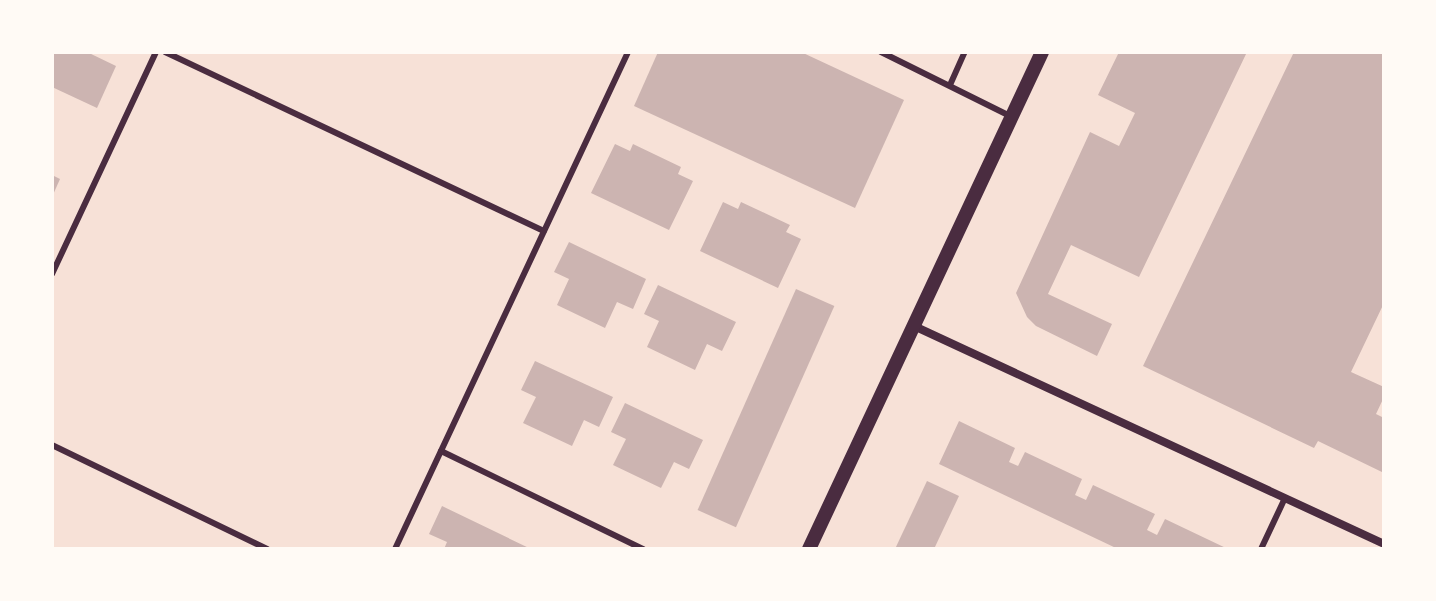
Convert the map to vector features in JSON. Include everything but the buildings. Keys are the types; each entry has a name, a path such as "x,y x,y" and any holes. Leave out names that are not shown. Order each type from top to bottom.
{"street":[{"path":"809,549 1042,52"},
{"path":"914,326 1384,544"}],"lane":[{"path":"52,274 156,52"},
{"path":"165,52 544,231"},
{"path":"395,549 628,52"},
{"path":"881,52 1012,116"},
{"path":"950,85 965,52"},
{"path":"52,445 267,549"},
{"path":"441,451 643,549"},
{"path":"1261,549 1285,498"}]}
